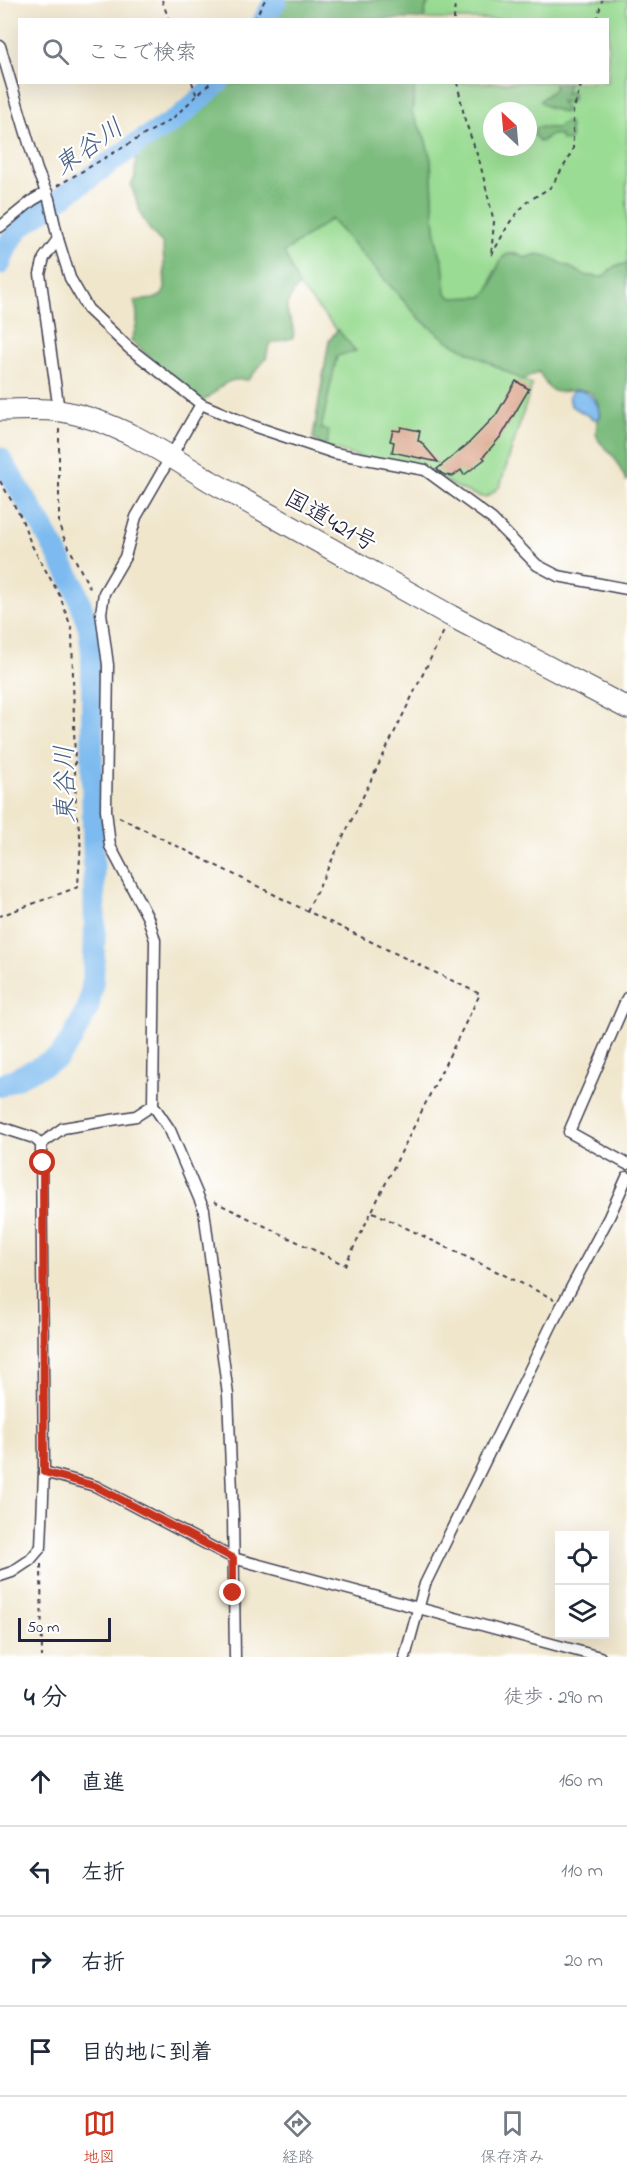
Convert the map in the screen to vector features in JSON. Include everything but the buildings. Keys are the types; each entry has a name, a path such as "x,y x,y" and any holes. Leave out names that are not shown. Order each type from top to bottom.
{"highway":[{"name":"国道421号","path":"0,410 59,411 103,422 171,457 451,616 627,708"}],"street":[{"path":"0,45 38,170 54,214 58,239 70,278 88,309 129,348 201,404 253,426 334,453 425,470 492,519 537,565 558,576 627,589"},
{"path":"0,227 33,200 48,195"},
{"path":"58,239 44,258 40,274 59,411"},
{"path":"201,404 136,517 125,557 104,593 101,614 108,665 106,810 110,846 148,918 155,940 153,1105 170,1130 200,1200 212,1264 228,1395 234,1516 235,1657"},
{"path":"627,998 569,1132 627,1164"},
{"path":"41,1144 63,1128 136,1116 153,1105"},
{"path":"0,1127 33,1138 41,1144"},
{"path":"0,1576 30,1560 41,1547 44,1472 41,1144"},
{"path":"405,1657 425,1584 442,1546 563,1303 609,1217 627,1177"},
{"path":"44,1472 95,1486 233,1558 600,1657"}],"path":[{"path":"162,0 168,18"},
{"path":"255,18 265,0"},
{"path":"454,18 455,0"},
{"path":"598,18 602,0"},
{"path":"193,84 197,97"},
{"path":"48,195 173,118 209,84"},
{"path":"457,84 465,120 480,163 494,222 491,256 510,222 527,202 555,182 570,155 574,140 573,111 581,84"},
{"path":"59,411 59,524 101,614"},
{"path":"0,481 21,517 31,544 60,596 72,630 76,814 81,833 82,850 78,863 78,887 0,916"},
{"path":"307,911 451,616"},
{"path":"128,822 480,994 345,1265 208,1199 200,1200"},
{"path":"373,1212 563,1303"},
{"path":"41,1547 42,1657"}],"green space":[{"path":"274,0 431,0 426,7 424,18 265,18"},
{"path":"431,0 627,0 627,264 615,266 603,277 587,276 538,254 525,258 516,253 494,272 489,290 482,297 452,298 445,293 443,263 437,244 431,160 425,138 412,113 415,84 609,84 609,18 424,18 426,7"},
{"path":"222,84 415,84 412,113 425,138 431,160 434,219 437,244 443,263 446,293 452,298 482,297 489,290 503,257 508,254 525,258 538,254 547,256 587,276 603,277 615,266 627,264 627,482 614,457 599,441 596,434 597,422 601,415 597,401 592,394 585,390 555,391 549,388 539,372 522,380 448,341 420,319 331,219 284,252 299,286 291,296 287,310 294,331 293,338 269,344 266,359 248,380 227,382 203,401 163,370 131,340 137,320 134,301 154,299 162,295 165,289 163,244 142,217 131,185 135,177 136,153 191,113"},
{"path":"554,84 568,84 565,94 573,93 573,99 569,103 561,101 567,111 564,113 540,101 555,88"},
{"path":"569,122 571,139 568,141 562,140 559,135 549,136 540,142 537,138 538,127 557,128"},
{"path":"331,219 420,319 448,341 532,385 500,486 489,495 485,497 476,495 440,478 323,447 313,438 329,341 337,330 299,286 284,252"},
{"path":"338,330 356,351 337,356 321,429 329,431 327,443 321,446 313,438 329,341"}],"water":[{"path":"573,391 587,393 597,404 599,418 594,419 571,406 569,396"}],"waterway":[{"name":"東谷川","path":"265,18 276,0"},
{"name":"東谷川","path":"0,264 8,244 20,227 138,143 177,119 217,84"},
{"name":"東谷川","path":"0,458 42,526 74,585 89,628 92,654 95,931 93,981 88,1008 72,1039 58,1058 0,1086"}],"route":[{"path":"43,1163 44,1472 95,1486 233,1558 233,1593"}]}
